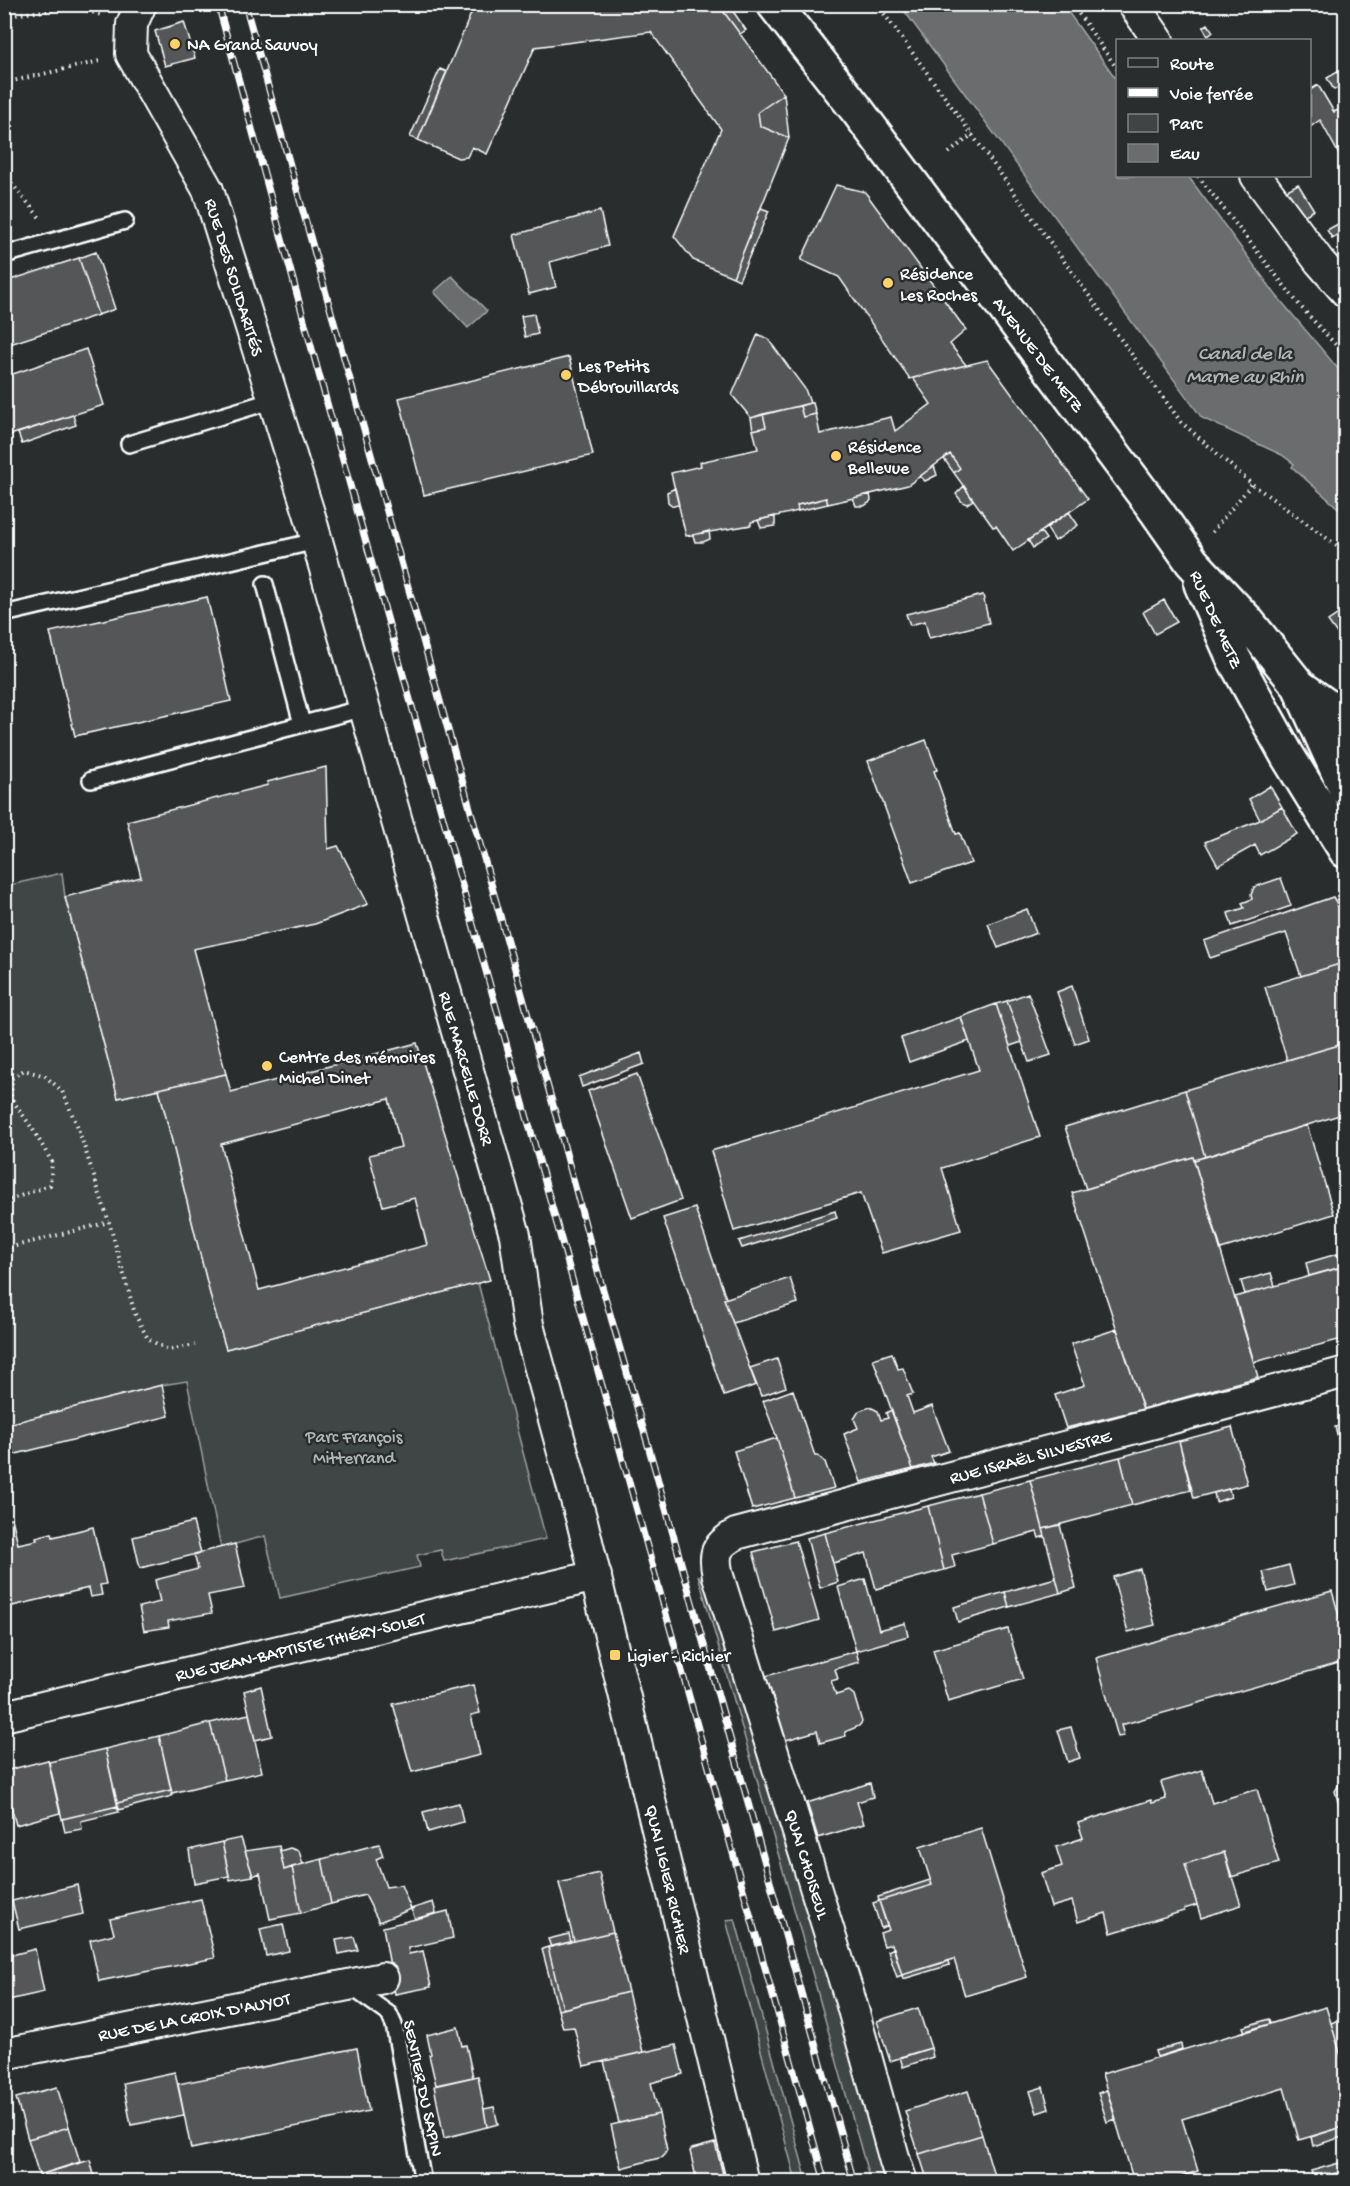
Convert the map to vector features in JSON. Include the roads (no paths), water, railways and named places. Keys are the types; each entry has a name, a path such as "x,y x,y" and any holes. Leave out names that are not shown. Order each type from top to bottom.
{"main road":[{"name":"AVENUE DE METZ","path":"774,4 911,181 1192,562"},
{"name":"RUE DE METZ","path":"1192,562 1247,621 1299,686 1346,789"},
{"name":"RUE DE METZ","path":"1192,562 1234,659 1287,755 1344,840"},
{"path":"1260,706 1299,686 1346,720"}],"street":[{"name":"RUE DES SOLIDARITÉS","path":"141,4 132,24 131,54 208,190 320,552"},
{"path":"1133,4 1157,39"},
{"path":"1257,177 1319,261 1346,292"},
{"name":"RUE MARCELLE DORR","path":"320,552 515,1235 528,1324 596,1576"},
{"name":"RUE ISRAËL SILVESTRE","path":"718,1547 736,1534 1346,1372"},
{"name":"QUAI CHOISEUL","path":"718,1547 715,1554 718,1576 850,2001 902,2181"},
{"name":"RUE JEAN-BAPTISTE THIÉRY-SOLET","path":"4,1716 596,1576"},
{"name":"QUAI LIGIER RICHIER","path":"596,1576 742,2181"},
{"name":"RUE DE LA CROIX D'AUYOT","path":"4,2054 383,1978"}],"lane":[{"path":"4,255 125,221"},
{"path":"129,444 274,400"},
{"path":"4,614 320,552"},
{"path":"265,584 302,724"},
{"path":"91,780 364,708"},
{"name":"SENTIER DU SAPIN","path":"350,1985 388,2014 394,2025 423,2181"}],"water":[{"name":"Canal de la Marne au Rhin","path":"900,5 1063,5 1116,79 1116,177 1189,177 1276,295 1345,377 1345,514 1292,467 1294,464 1282,455 1202,418"},
{"path":"452,276 487,311 468,328 434,292"}],"railway":[{"path":"218,4 313,353 825,2182"},
{"path":"245,4 854,2182"}],"place":[{"name":"NA Grand Sauvoy","path":"175,44"},
{"name":"Résidence Les Roches","path":"888,283"},
{"name":"Les Petits Débrouillards","path":"566,375"},
{"name":"Résidence Bellevue","path":"836,456"},
{"name":"Centre des mémoires Michel Dinet","path":"267,1066"},
{"name":"Ligier - Richier","path":"615,1655"}],"park label":[{"name":"Parc François Mitterrand","path":"354,1446"}]}
